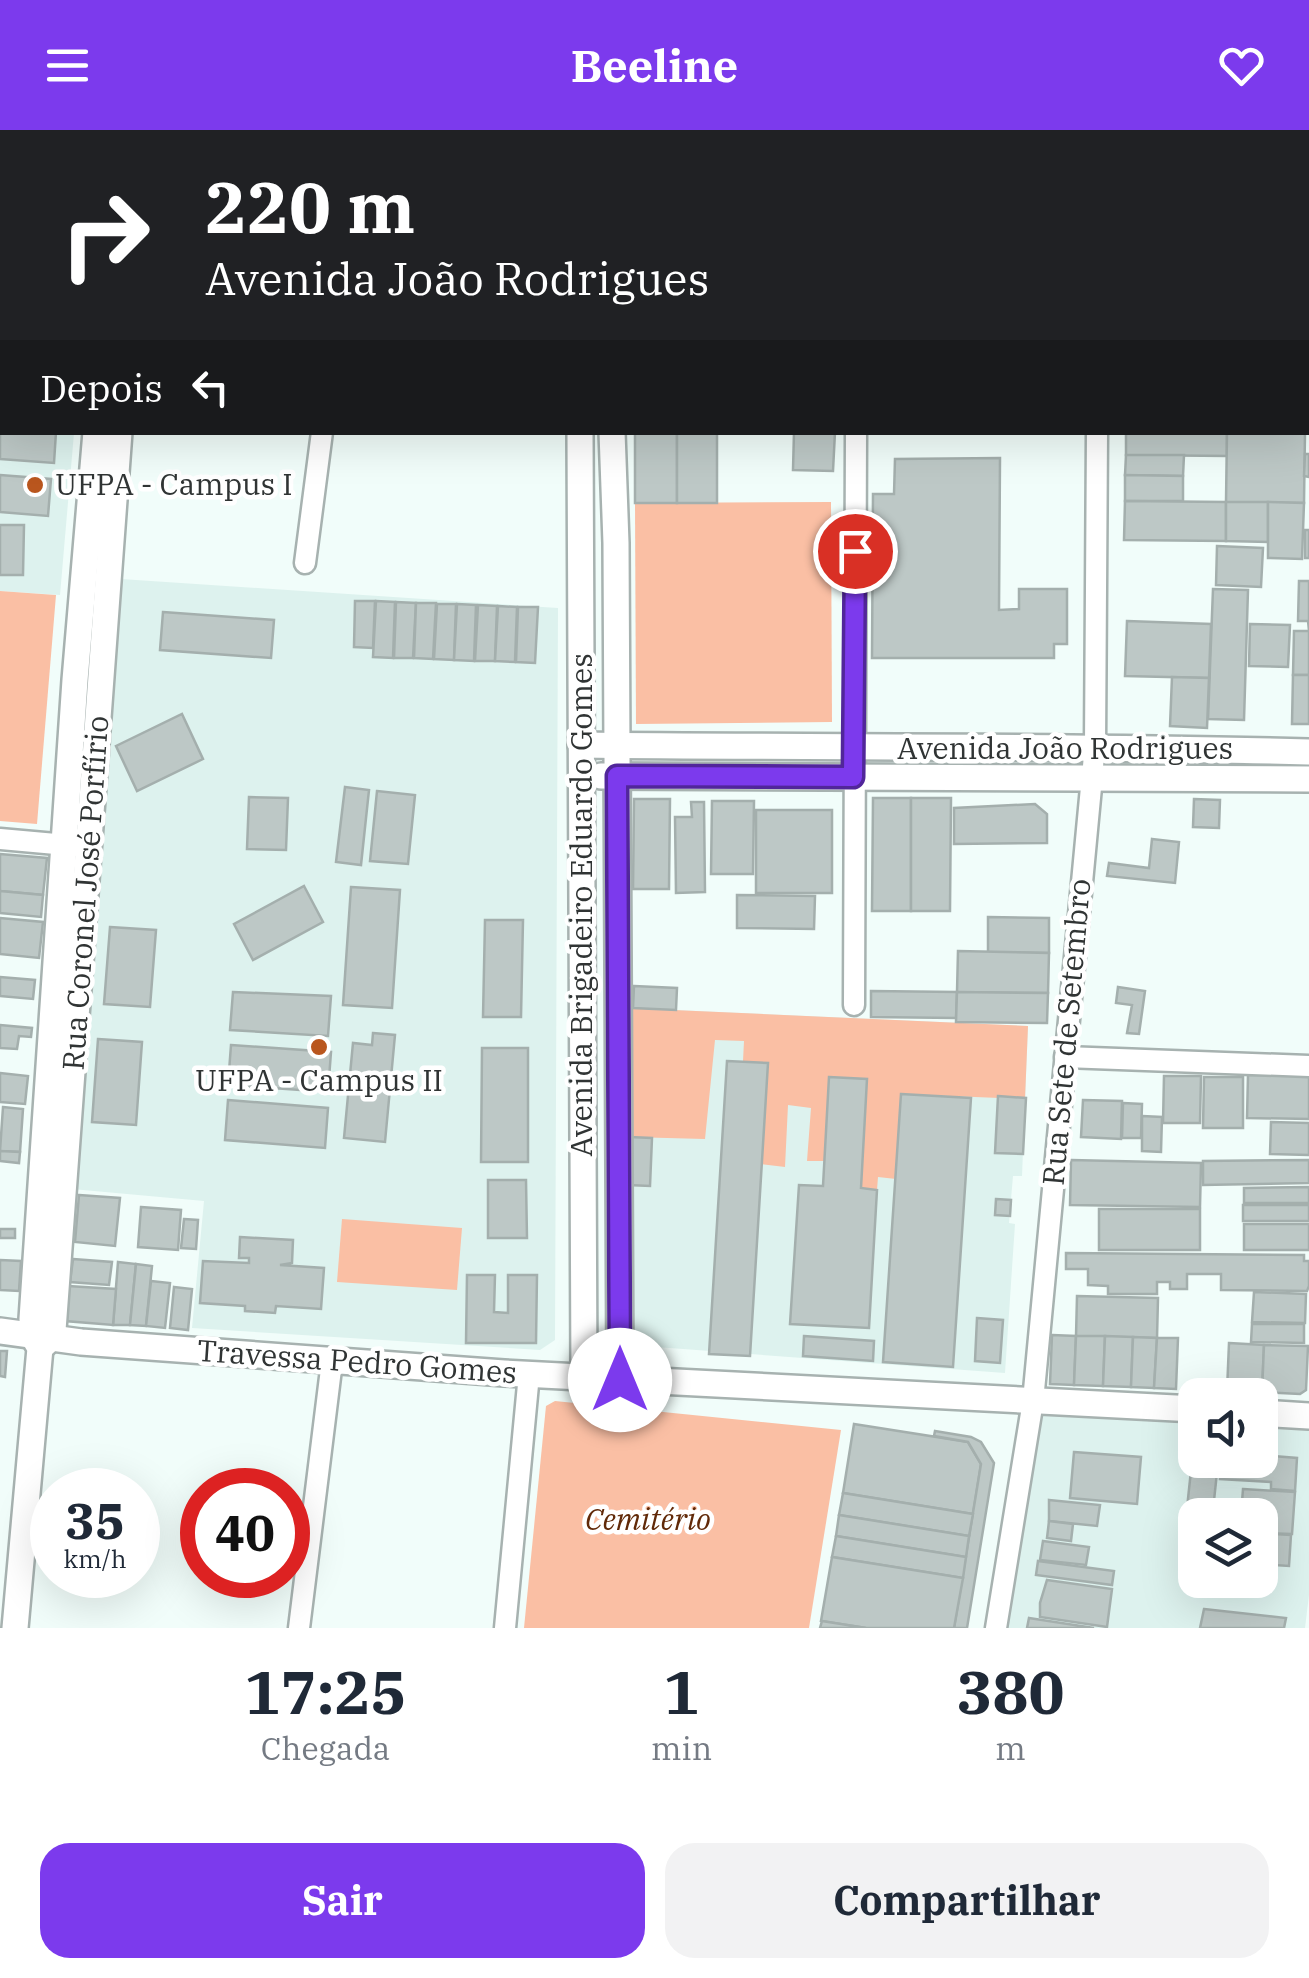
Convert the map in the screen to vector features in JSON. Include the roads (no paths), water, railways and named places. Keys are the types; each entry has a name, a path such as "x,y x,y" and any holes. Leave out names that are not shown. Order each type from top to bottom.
{"street":[{"name":"Rua Coronel José Porfírio","path":"78,846 75,680 96,435"},
{"name":"Rua Coronel José Porfírio","path":"15,1628 78,846 119,435"},
{"path":"304,563 322,435"},
{"name":"Avenida Brigadeiro Eduardo Gomes","path":"580,435 584,1377"},
{"name":"Avenida Brigadeiro Eduardo Gomes","path":"612,435 620,1380"},
{"path":"854,1004 856,435"},
{"name":"Rua Sete de Setembro","path":"996,1628 1032,1401 1095,746 1097,435"},
{"path":"580,539 616,543"},
{"name":"Avenida João Rodrigues","path":"582,746 1095,746 1309,752"},
{"path":"676,776 678,746"},
{"name":"Avenida João Rodrigues","path":"581,776 1309,779"},
{"path":"0,839 78,846"},
{"path":"582,920 617,921"},
{"path":"1065,1056 1309,1066"},
{"name":"Travessa Pedro Gomes","path":"0,1331 41,1341 332,1361 1178,1409"},
{"path":"299,1628 332,1361"},
{"path":"506,1628 529,1374"},
{"path":"1278,1414 1309,1416"}],"place":[{"name":"UFPA - Campus I","path":"35,485"},
{"name":"UFPA - Campus II","path":"319,1047"}],"park label":[{"name":"Cemitério","path":"648,1520"}]}
